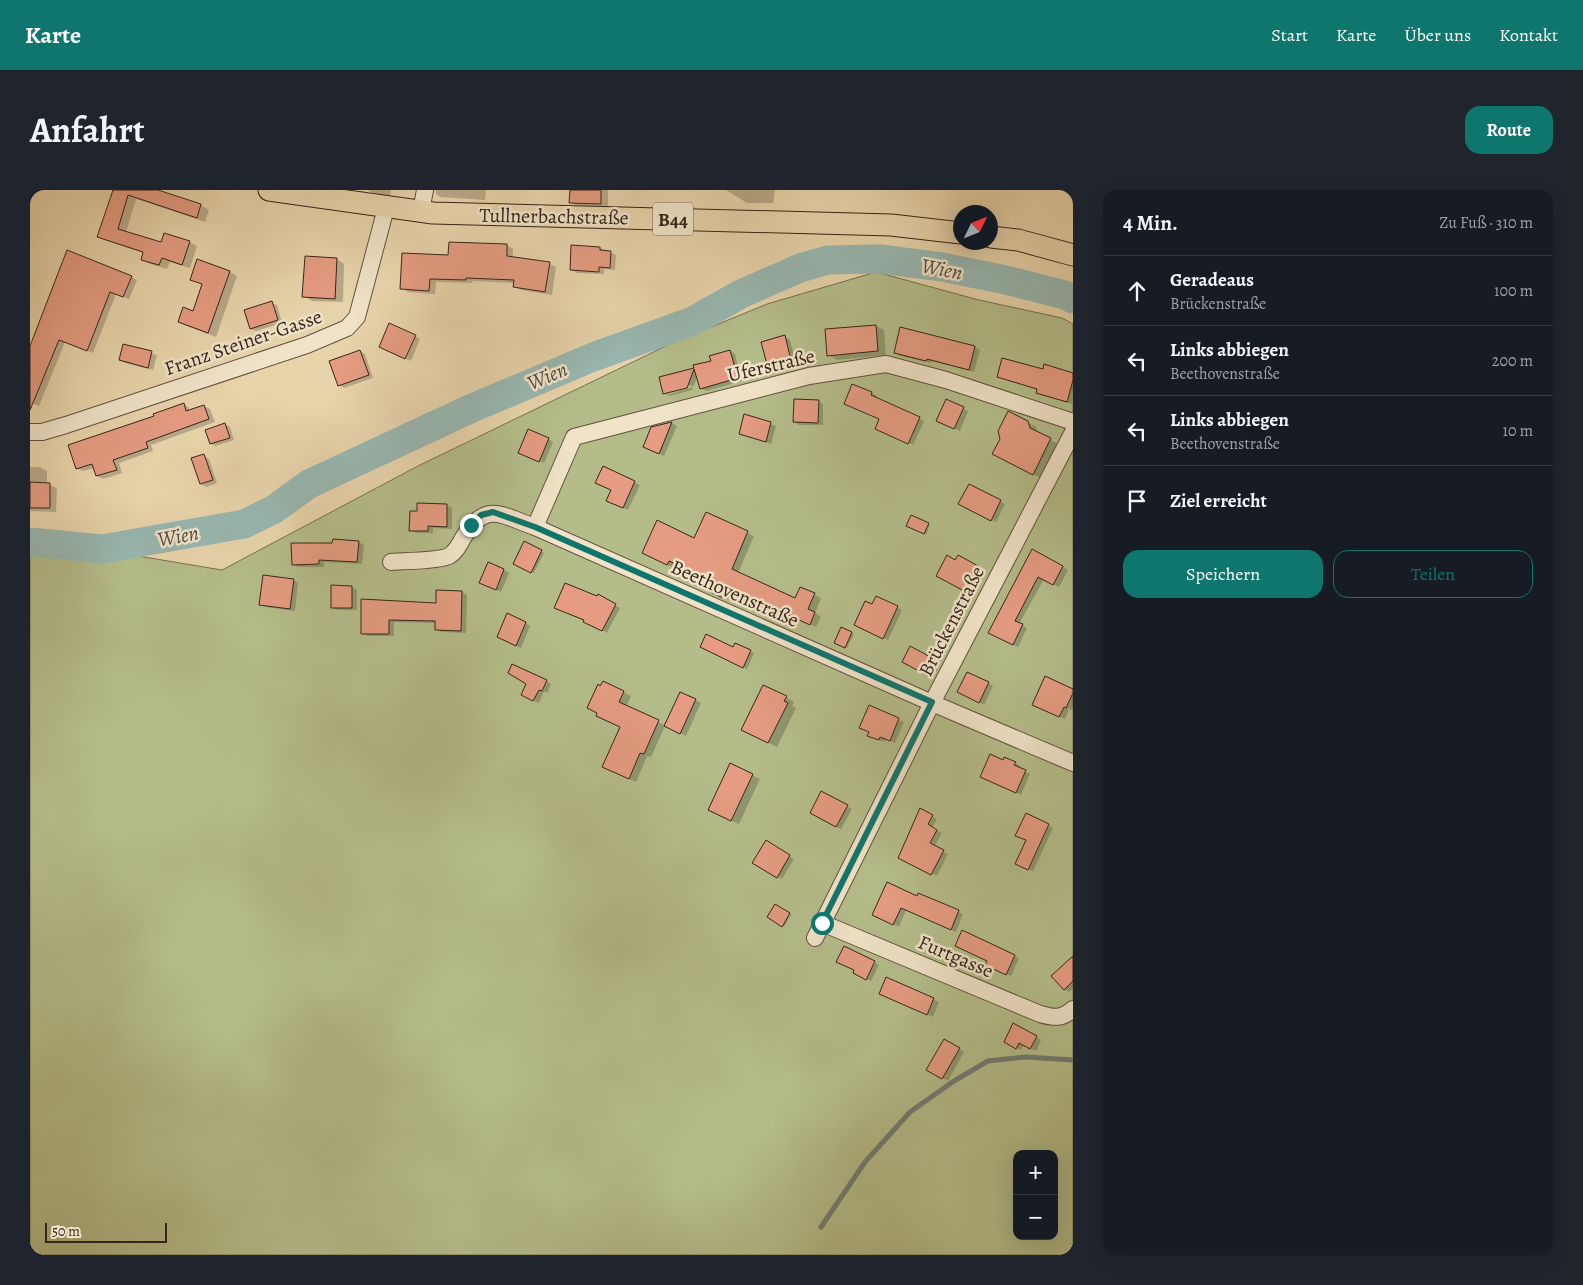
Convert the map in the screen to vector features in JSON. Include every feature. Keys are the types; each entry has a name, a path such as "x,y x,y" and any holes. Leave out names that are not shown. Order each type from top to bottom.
{"main road":[{"name":"Tullnerbachstraße","path":"269,190 386,208 421,211 891,224 953,232"},
{"path":"998,238 1018,240 1073,255"}],"street":[{"path":"421,211 425,190"},
{"name":"Franz Steiner-Gasse","path":"30,432 42,432 66,425 307,345 347,328 357,317 386,208"},
{"name":"Uferstraße","path":"535,527 574,437 809,376 886,364 946,380 1073,422"},
{"name":"Brückenstraße","path":"818,930 932,702 1073,432"},
{"name":"Beethovenstraße","path":"391,562 446,558 457,550 471,525 481,515 493,512 535,527 1073,763"},
{"name":"Furtgasse","path":"818,930 1040,1014 1054,1018 1063,1016 1073,1009"}],"green space":[{"path":"876,272 979,300 1062,318 1073,324 1073,1255 30,1255 30,538 222,570 418,466 670,344 767,304"}],"building":[{"path":"113,190 158,190 201,204 197,218 128,195 118,229 161,242 164,233 190,241 182,265 162,258 159,265 141,260 143,252 97,237"},
{"path":"570,190 601,190 601,204 569,203"},
{"path":"449,242 507,244 507,256 550,262 545,292 513,287 514,280 466,278 466,280 430,279 429,291 400,289 402,253 448,255"},
{"path":"571,245 600,247 600,250 611,251 610,268 599,267 599,272 570,270"},
{"path":"67,250 132,276 123,297 110,292 87,351 59,340 30,410 30,346"},
{"path":"305,256 337,258 335,299 302,297"},
{"path":"197,259 230,271 208,333 178,322 183,307 193,311 202,284 190,280"},
{"path":"272,301 278,320 250,329 244,310"},
{"path":"389,323 416,335 405,359 379,347"},
{"path":"876,325 878,351 827,356 825,329"},
{"path":"900,327 975,346 969,370 894,353"},
{"path":"785,335 790,356 787,367 769,372 761,342"},
{"path":"123,344 152,351 148,368 119,360"},
{"path":"360,350 369,375 338,386 329,361"},
{"path":"730,350 738,378 700,389 694,369 687,388 663,394 659,377 694,368 693,365 711,361 709,356"},
{"path":"1002,358 1043,369 1044,364 1073,373 1067,402 1036,393 1037,389 997,377"},
{"path":"852,384 872,392 871,395 920,417 908,444 875,429 879,419 844,404"},
{"path":"794,399 819,400 818,423 793,422"},
{"path":"946,399 964,407 954,429 936,421"},
{"path":"184,403 186,411 204,405 209,419 146,442 148,448 113,460 117,470 96,476 92,464 76,469 68,445 154,416 153,414"},
{"path":"1008,411 1028,421 1030,428 1051,438 1033,475 992,454 1000,439 998,431"},
{"path":"744,414 771,422 766,442 739,434"},
{"path":"672,422 659,454 643,447 651,427"},
{"path":"225,423 230,438 210,444 205,430"},
{"path":"528,429 549,438 539,462 518,453"},
{"path":"204,454 213,480 200,484 191,458"},
{"path":"603,466 635,481 623,508 606,501 611,490 595,483"},
{"path":"30,482 50,483 50,508 30,508"},
{"path":"969,484 1001,500 991,521 958,504"},
{"path":"417,503 447,504 447,527 428,526 428,531 409,531 410,511 417,511"},
{"path":"706,512 748,531 732,569 795,598 800,587 815,593 808,609 815,612 810,625 766,605 765,608 727,589 723,598 708,591 713,581 669,561 667,565 642,553 657,520 694,538"},
{"path":"911,515 929,523 924,534 906,526"},
{"path":"333,539 359,541 357,562 319,560 319,564 292,565 291,543 332,543"},
{"path":"524,541 542,550 531,573 513,564"},
{"path":"1032,549 1063,566 1053,585 1038,577 1015,621 1023,624 1013,645 988,633"},
{"path":"947,555 955,560 958,555 980,567 966,592 936,576"},
{"path":"488,562 504,569 496,590 479,583"},
{"path":"263,575 294,579 290,609 259,605"},
{"path":"565,583 597,596 598,594 616,604 602,631 583,622 584,620 554,608"},
{"path":"331,585 352,586 352,608 331,608"},
{"path":"436,590 462,591 461,631 435,630 435,621 389,620 389,634 361,634 361,599 436,603"},
{"path":"876,596 898,606 883,639 854,625 865,601 872,604"},
{"path":"507,613 526,622 516,646 497,637"},
{"path":"841,627 852,632 845,648 834,643"},
{"path":"706,634 733,647 735,643 751,650 743,668 700,647"},
{"path":"910,646 936,660 928,676 902,662"},
{"path":"512,664 547,680 542,691 539,690 533,701 521,695 526,684 508,673"},
{"path":"967,672 989,682 979,703 957,692"},
{"path":"1045,676 1073,689 1066,708 1064,707 1059,717 1032,705"},
{"path":"603,681 624,691 619,702 659,720 644,754 640,753 629,779 602,767 620,727 596,716 597,713 587,708 598,684 600,686"},
{"path":"763,685 787,696 784,701 788,703 768,743 741,730"},
{"path":"680,692 696,699 680,734 664,726"},
{"path":"869,705 899,718 890,741 880,737 879,740 867,736 869,732 859,728"},
{"path":"990,754 1003,760 1004,757 1016,762 1014,765 1026,770 1016,793 980,777"},
{"path":"730,763 753,774 731,821 708,810"},
{"path":"821,791 848,805 836,827 810,813"},
{"path":"920,808 933,815 928,824 937,830 930,843 944,850 931,875 898,858"},
{"path":"1026,813 1049,824 1028,870 1015,864 1026,840 1015,836"},
{"path":"766,840 790,855 777,878 752,863"},
{"path":"887,882 917,896 918,893 959,910 951,930 901,908 893,925 872,915"},
{"path":"775,904 790,913 782,927 767,917"},
{"path":"962,930 1015,955 1006,975 985,965 987,961 955,946"},
{"path":"844,946 875,961 866,980 853,973 854,970 836,962"},
{"path":"1073,956 1073,981 1064,990 1051,976"},
{"path":"886,977 934,998 927,1015 879,994"},
{"path":"1013,1023 1037,1036 1030,1049 1019,1043 1016,1049 1004,1042"},
{"path":"944,1039 960,1048 942,1079 926,1070"}],"waterway":[{"name":"Wien","path":"30,542 102,549 244,524 273,510 309,484 470,409 593,357 693,321 741,294 800,268 828,260 880,259 942,267 1006,280 1065,295 1073,299"},
{"path":"821,1227 865,1162 910,1112 954,1081 988,1061 1026,1057 1073,1060"}],"route":[{"path":"471,525 481,515 493,512 535,527 932,702 822,923"}]}
